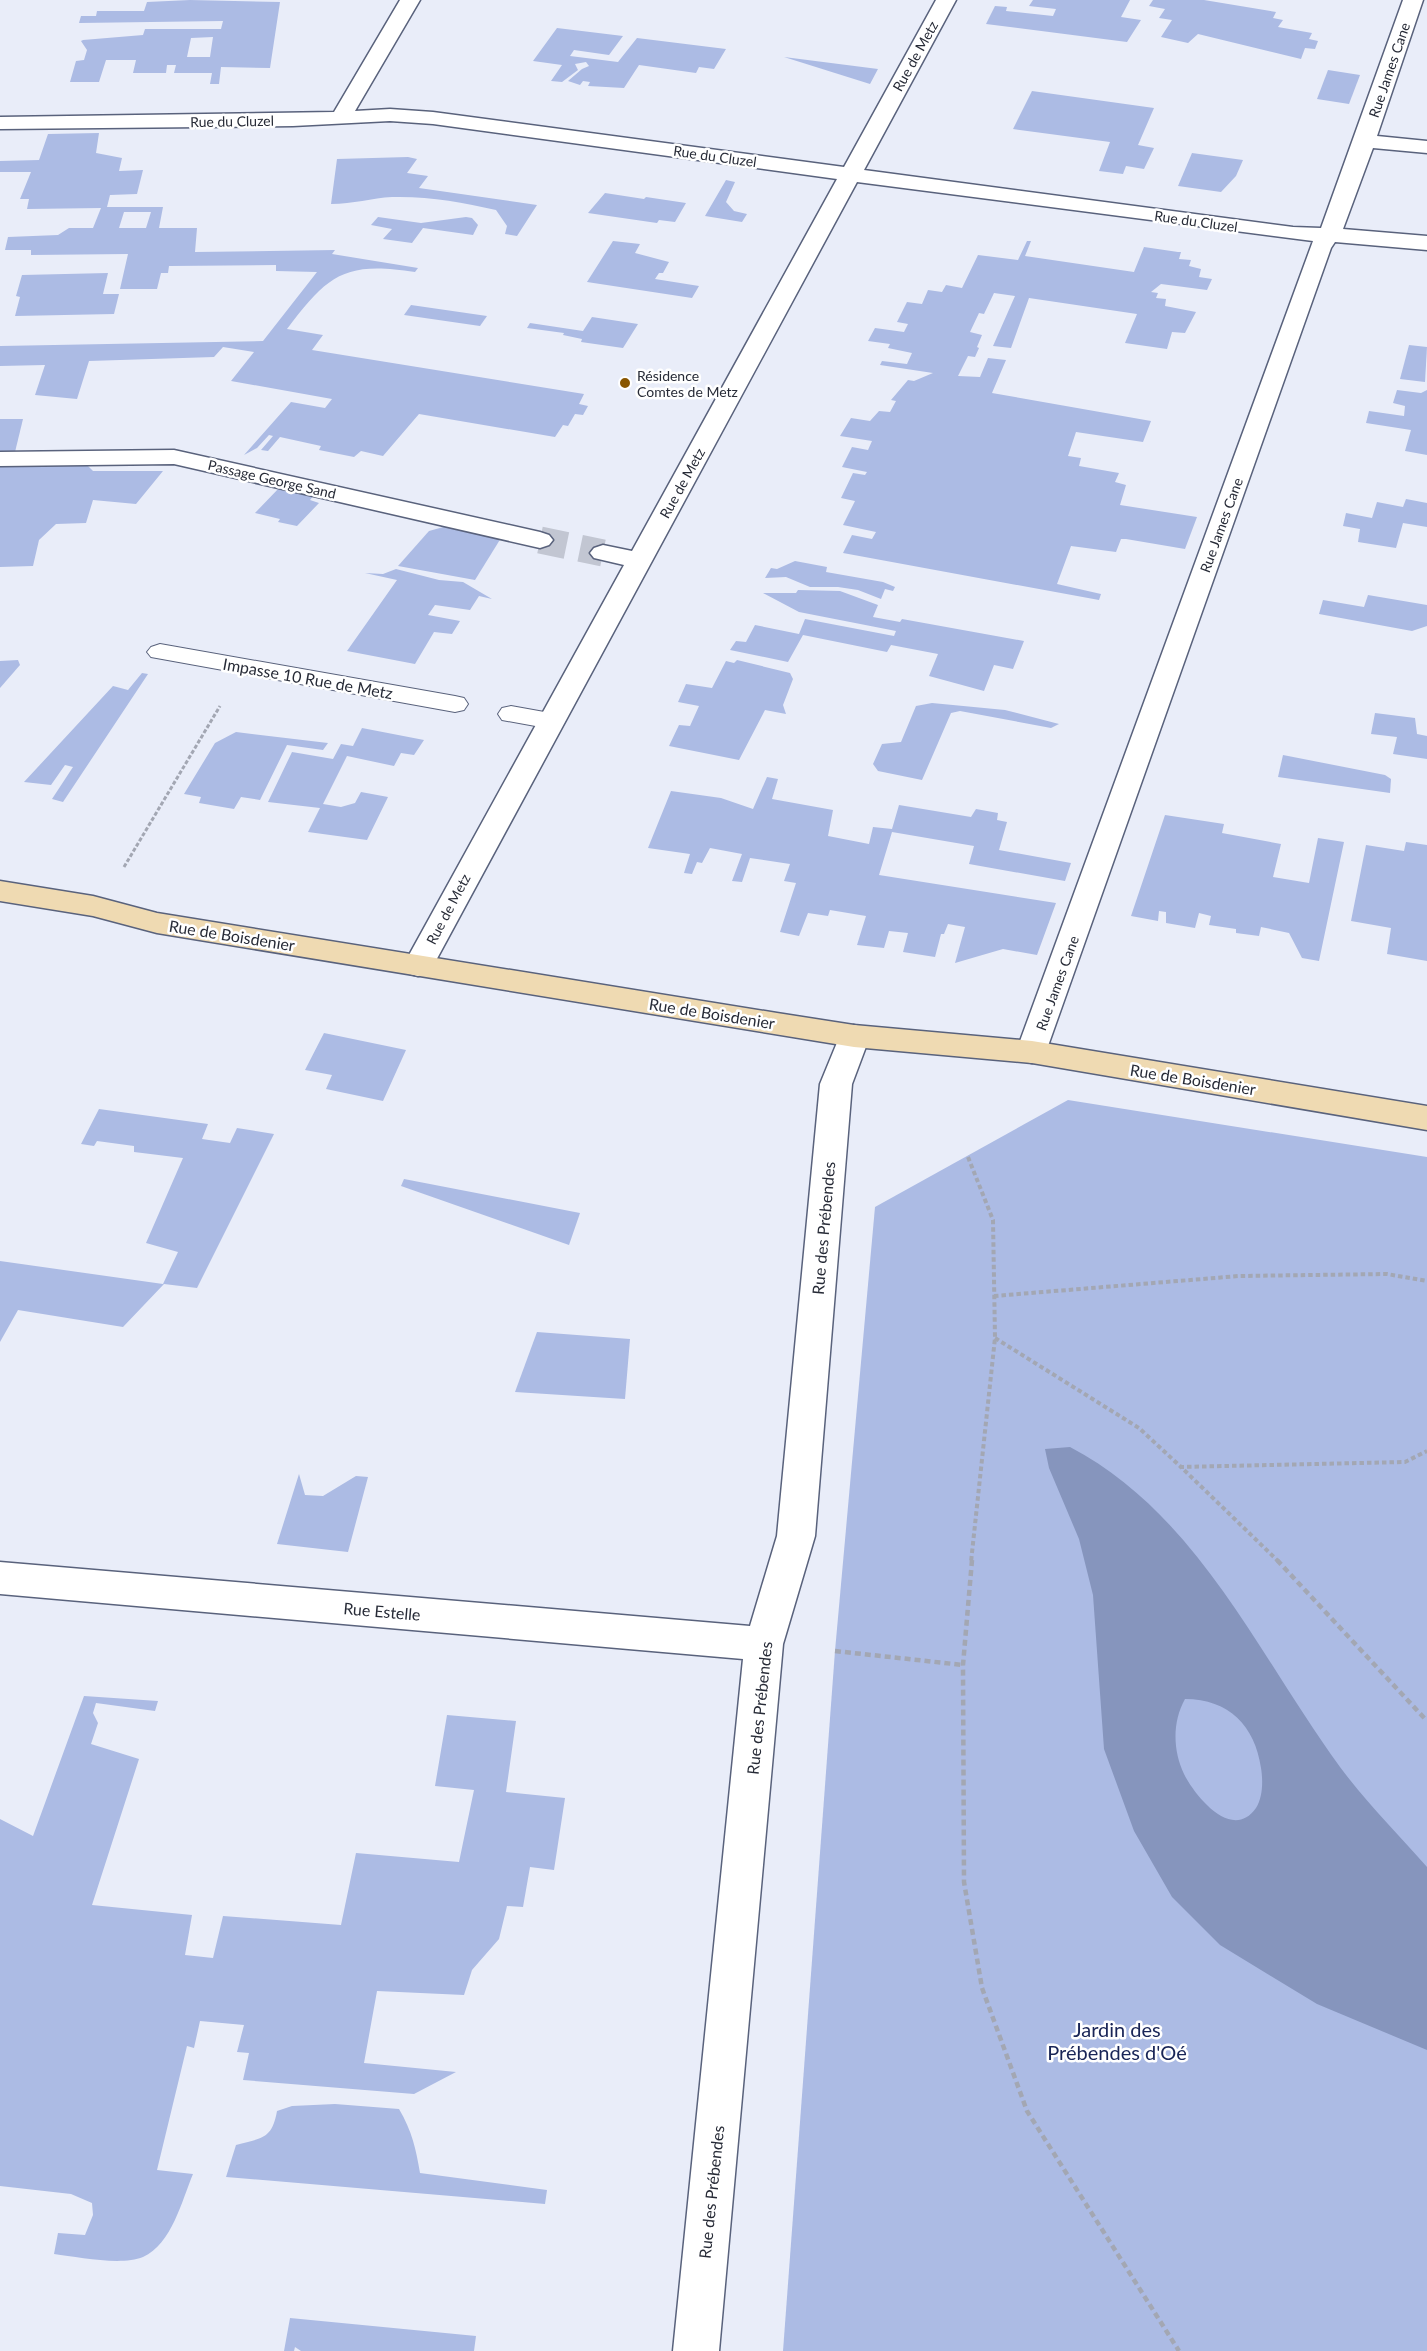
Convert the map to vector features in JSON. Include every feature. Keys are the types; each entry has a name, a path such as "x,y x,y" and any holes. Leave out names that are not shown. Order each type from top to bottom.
{"street":[{"path":"343,117 345,106 410,0"},
{"name":"Rue de Metz","path":"418,966 946,0"},
{"name":"Rue James Cane","path":"1032,1052 1316,259 1337,221 1413,0"},
{"name":"Rue du Cluzel","path":"0,123 293,120 390,115 434,118 1293,234 1427,243"},
{"path":"1364,141 1427,147"},
{"name":"Passage George Sand","path":"0,459 174,457 540,540"},
{"path":"603,553 639,560"},
{"name":"Rue de Boisdenier","path":"0,891 93,906 157,923 854,1036 1032,1052 1427,1118"},
{"name":"Rue des Prébendes","path":"696,2351 764,1644 796,1536 836,1084 854,1036"},
{"name":"Rue Estelle","path":"2,1582 764,1644"}],"lane":[{"name":"Impasse 10 Rue de Metz","path":"160,652 455,704"},
{"path":"511,714 552,721"}],"path":[{"path":"122,871 244,667"},
{"path":"968,1157 993,1220 995,1338 978,1480 963,1665 964,1882 982,1988 1027,2111 1179,2351"},
{"path":"994,1296 1239,1276 1387,1274 1427,1281"},
{"path":"995,1338 1139,1428 1266,1548 1427,1721"},
{"path":"1181,1467 1405,1462 1427,1451"},
{"path":"835,1651 963,1665"}],"green space":[{"path":"190,0 280,2 270,68 221,67 219,84 210,84 212,73 174,73 176,65 167,65 166,73 133,73 136,60 106,60 99,82 70,82 76,61 84,60 87,50 81,41 83,40 143,35 145,29 221,29 223,21 79,23 81,16 96,16 97,11 144,11 147,2","holes":["213,37 210,57 187,57 191,38"]},
{"path":"1033,0 1130,0 1121,17 1141,20 1127,42 986,24 995,6 1007,7 1006,11 1053,16 1056,9 1029,6"},
{"path":"1153,0 1204,0 1276,12 1273,18 1283,20 1278,27 1312,33 1309,39 1318,41 1315,49 1305,48 1301,59 1198,34 1188,43 1161,37 1172,20 1159,18 1165,9 1149,6"},
{"path":"557,28 623,36 609,55 574,50 570,56 618,62 637,38 726,49 714,69 699,67 696,73 639,65 624,88 588,86 590,82 583,81 580,85 568,81 589,66 586,62 575,64 578,70 562,82 551,81 562,65 533,61"},
{"path":"784,57 878,69 870,84"},
{"path":"1328,70 1360,75 1349,104 1317,99"},
{"path":"1032,91 1154,108 1138,145 1154,148 1144,169 1126,166 1123,174 1099,171 1110,142 1013,129"},
{"path":"99,133 96,153 122,158 119,171 143,170 137,194 110,195 107,207 163,207 159,228 197,228 195,252 335,250 332,254 418,268 415,272 391,269 354,271 327,284 287,329 323,335 312,350 584,394 579,404 588,406 583,415 575,414 568,426 563,425 555,437 419,414 383,456 361,451 354,457 319,450 321,446 280,437 268,451 261,450 273,436 269,435 257,448 244,455 291,402 325,408 332,399 231,381 254,352 223,347 214,357 89,361 77,399 35,395 45,365 0,366 0,346 263,341 317,272 276,271 276,265 169,266 168,273 161,273 157,289 120,289 128,254 31,255 31,250 5,250 8,237 58,235 69,228 93,228 101,208 27,209 29,199 20,199 31,172 0,172 0,161 39,160 48,134","holes":["124,212 151,212 146,228 119,228"]},
{"path":"1192,153 1243,160 1236,176 1221,192 1178,186"},
{"path":"408,157 417,159 407,173 428,176 419,188 537,205 517,236 505,234 507,226 496,210 458,202 419,197 392,197 331,204 337,159"},
{"path":"726,180 735,182 726,202 734,211 747,214 742,222 705,216"},
{"path":"605,193 686,203 675,222 659,220 657,223 588,213"},
{"path":"378,217 421,223 466,217 472,218 478,225 473,235 423,228 412,243 383,239 392,229 371,225"},
{"path":"613,241 640,244 635,253 669,262 663,273 659,273 655,279 699,286 692,298 587,282"},
{"path":"1027,241 1031,241 1025,256 1134,272 1144,247 1181,252 1179,259 1191,260 1189,266 1201,269 1199,277 1212,279 1207,290 1161,284 1151,292 1158,293 1156,298 1166,299 1165,306 1196,312 1185,333 1172,332 1167,349 1125,343 1137,314 1029,298 1011,348 993,346 1015,296 994,293 984,314 979,313 970,332 982,335 977,347 979,348 975,357 968,356 958,376 980,377 988,358 1006,360 992,393 1151,421 1143,442 1076,432 1068,456 1081,458 1079,466 1119,473 1115,482 1126,485 1120,505 1197,517 1185,549 1126,539 1121,539 1116,552 1071,546 1057,584 1101,594 1099,600 843,553 852,535 872,539 876,532 843,525 855,501 841,498 853,473 865,475 867,472 842,467 852,447 868,450 872,441 840,436 851,418 870,421 879,411 890,412 896,401 891,400 908,380 914,381 933,373 880,365 882,361 907,364 912,353 888,348 890,344 868,341 875,328 904,332 908,324 897,322 907,302 922,304 928,290 942,292 946,285 962,288 978,255 1018,260"},
{"path":"108,273 103,294 119,294 114,314 15,316 20,297 16,296 22,275"},
{"path":"411,305 487,316 480,326 404,315"},
{"path":"592,317 638,324 623,348 581,342 582,339 563,335 564,333 527,328 530,323 583,331"},
{"path":"1409,345 1427,347 1425,382 1400,379"},
{"path":"1397,390 1421,393 1427,390 1427,455 1405,451 1411,430 1366,423 1369,411 1404,416 1405,406 1393,403"},
{"path":"0,419 23,419 15,452 0,453"},
{"path":"85,463 93,471 163,471 136,504 93,500 86,523 56,524 39,540 33,566 0,567 0,465"},
{"path":"280,487 314,495 310,500 319,503 297,526 255,513"},
{"path":"1406,499 1427,503 1427,527 1403,523 1396,548 1358,542 1360,529 1343,526 1346,513 1372,518 1377,502 1403,507"},
{"path":"447,526 501,538 475,580 398,566 429,531"},
{"path":"795,561 827,567 826,572 883,582 895,587 893,591 885,589 881,599 858,590 810,587 786,577 765,578 771,568 777,569"},
{"path":"396,569 439,580 463,582 492,599 479,596 470,610 435,605 428,615 460,621 452,634 434,632 415,664 347,651 397,580 365,573 383,574"},
{"path":"798,590 840,591 878,605 873,617 900,622 902,619 1024,641 1013,669 994,665 984,691 929,676 938,654 891,645 887,652 803,635 788,662 730,650 736,641 746,642 755,625 799,634 805,619 894,636 896,631 799,612 763,593 796,593"},
{"path":"1368,595 1427,605 1427,626 1412,631 1319,614 1323,600 1364,607"},
{"path":"18,660 20,665 0,688 0,661"},
{"path":"737,660 790,673 793,679 783,705 786,714 765,710 739,760 669,746 679,725 690,726 699,706 678,702 686,684 712,688 726,661 734,663"},
{"path":"142,673 148,674 63,802 52,799 73,767 65,765 51,785 24,782 113,686 128,690"},
{"path":"932,703 1005,710 1059,724 1051,728 960,711 951,713 922,780 878,771 873,764 882,744 901,742 916,706"},
{"path":"1375,713 1415,718 1417,734 1427,736 1427,759 1393,754 1397,737 1371,734"},
{"path":"362,728 424,740 414,755 401,753 394,766 347,756 323,804 341,807 355,803 361,792 388,797 367,840 308,832 320,808 268,802 292,752 333,759 341,744 353,746"},
{"path":"236,732 328,743 323,750 287,745 260,800 241,797 234,809 199,803 201,797 184,794 215,743"},
{"path":"1283,755 1385,775 1391,779 1390,793 1278,777"},
{"path":"767,777 778,779 772,799 833,810 828,836 869,844 873,827 892,829 899,805 971,817 976,809 998,813 997,820 1007,822 999,850 1071,863 1065,881 969,864 974,846 892,832 879,875 1056,903 1037,955 1003,949 955,963 965,927 948,924 944,934 941,934 935,957 903,952 908,933 889,931 884,948 857,945 866,916 830,910 828,916 808,913 799,936 780,932 796,883 784,881 790,864 750,858 742,882 732,881 742,854 710,848 702,863 697,862 692,874 684,873 690,854 648,848 671,791 721,798 753,809"},
{"path":"1165,815 1224,824 1222,833 1281,844 1273,877 1309,883 1318,838 1344,842 1319,961 1302,958 1289,933 1261,927 1259,936 1236,933 1236,929 1209,925 1211,916 1199,913 1195,928 1166,923 1166,912 1159,911 1158,921 1131,916"},
{"path":"1406,842 1427,845 1427,961 1387,954 1391,928 1351,921 1366,845 1404,851"},
{"path":"324,1033 406,1050 383,1101 326,1089 332,1075 305,1070"},
{"name":"Jardin des Prébendes d'Oé","path":"1068,1100 1427,1157 1427,2351 783,2351 835,1651 875,1207"},
{"path":"99,1109 208,1124 202,1139 230,1143 237,1128 274,1134 197,1288 164,1284 123,1327 18,1310 0,1342 0,1261 163,1284 178,1252 146,1243 183,1158 134,1152 134,1146 97,1141 94,1146 81,1144"},
{"path":"404,1179 580,1213 569,1245 401,1186"},
{"path":"537,1332 630,1339 625,1399 515,1392"},
{"path":"299,1474 305,1495 323,1496 356,1476 368,1477 348,1552 277,1544"},
{"path":"84,1696 158,1701 155,1711 96,1703 93,1713 98,1723 91,1744 139,1759 92,1905 192,1915 185,1955 213,1958 223,1916 341,1925 356,1853 459,1862 474,1790 435,1786 447,1715 516,1721 506,1792 565,1798 554,1870 530,1867 523,1907 507,1906 499,1939 472,1970 464,1995 377,1991 364,2063 456,2072 414,2094 243,2080 249,2053 237,2052 244,2025 200,2021 194,2048 187,2046 157,2170 193,2174 175,2220 162,2242 143,2257 123,2261 54,2254 58,2233 85,2235 93,2215 92,2203 71,2194 0,2186 0,1819 33,1836"},
{"path":"335,2104 399,2109 413,2140 420,2173 547,2190 545,2204 226,2177 236,2145 259,2139 268,2133 272,2128 277,2111 292,2106"},
{"path":"290,2318 476,2336 474,2351 301,2351 295,2347 294,2351 284,2351"}],"shaded area":[{"path":"1070,1447 1115,1475 1155,1510 1190,1548 1222,1590 1340,1767 1427,1867 1427,2050 1317,2004 1220,1945 1172,1897 1134,1831 1104,1749 1093,1595 1079,1539 1049,1468 1045,1449","holes":["1185,1699 1201,1700 1227,1710 1246,1728 1253,1740 1261,1768 1262,1788 1256,1808 1246,1817 1236,1820 1215,1812 1189,1783 1180,1765 1176,1746 1178,1717"]}],"tunnel":[{"path":"540,540 603,553"}],"place":[{"name":"Résidence Comtes de Metz","path":"625,383"}]}
